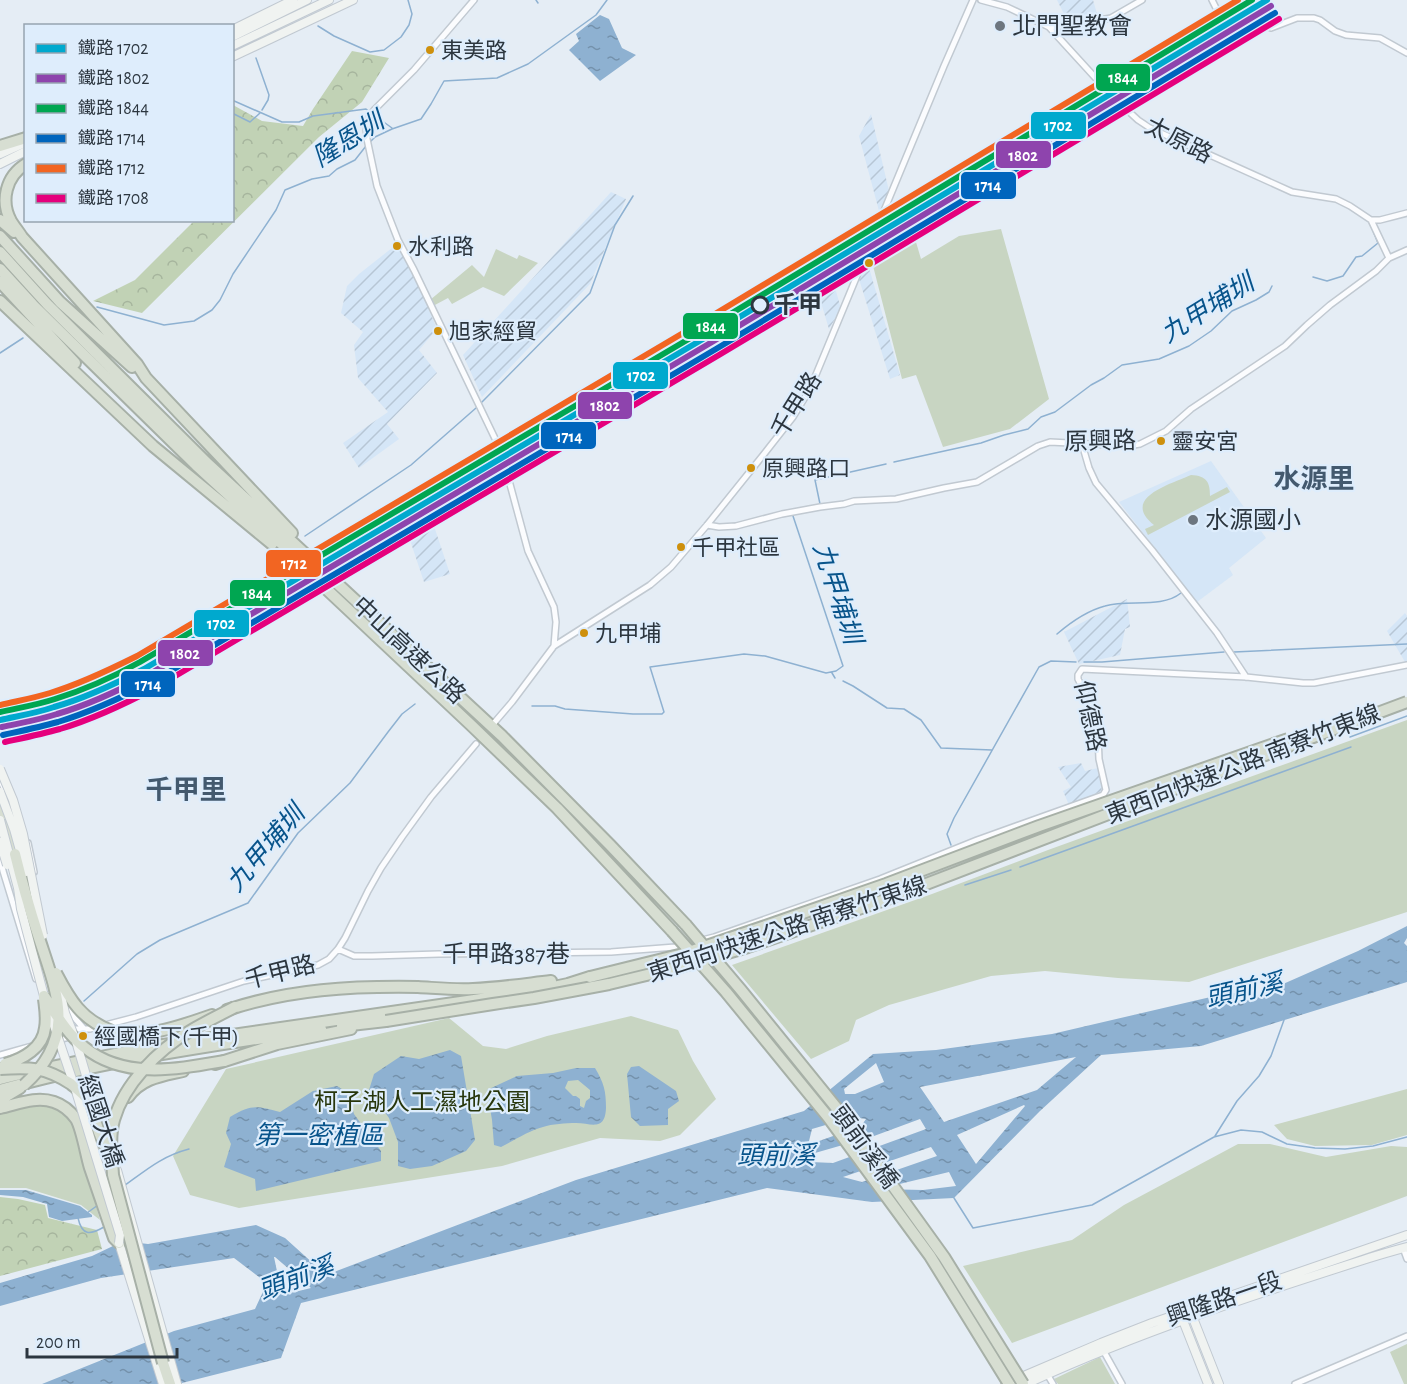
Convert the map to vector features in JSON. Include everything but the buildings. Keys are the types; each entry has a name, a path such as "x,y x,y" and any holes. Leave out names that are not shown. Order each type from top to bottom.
{"highway":[{"path":"0,146 24,140"},
{"path":"24,166 13,175 8,185 6,207 11,220 22,237 137,364 146,378"},
{"path":"0,220 22,237"},
{"path":"0,236 60,302 146,378 357,601"},
{"name":"中山高速公路","path":"0,252 47,304 208,464 502,736 686,925"},
{"name":"中山高速公路","path":"0,269 33,305 196,465 282,544 321,584 557,808 672,931"},
{"path":"0,282 118,412"},
{"path":"0,301 153,446 321,584"},
{"name":"東西向快速公路 南寮竹東線","path":"0,1090 100,1065 394,1012 530,992 683,954 897,880 1039,826 1407,696"},
{"name":"東西向快速公路 南寮竹東線","path":"0,1079 149,1047 352,1021 386,1022 609,984 680,967 748,947 882,901 1407,702"},
{"path":"0,793 23,889 56,992 59,1023 56,1040 43,1066 24,1085 0,1100"},
{"name":"頭前溪橋","path":"686,925 839,1111 944,1257 1025,1384"},
{"name":"頭前溪橋","path":"672,931 726,992 828,1117 930,1256 1007,1384"},
{"path":"56,973 81,1012 97,1024 112,1031 133,1034 172,1029 253,1002 331,988 472,989 590,977"},
{"path":"44,996 62,1024 83,1047 117,1065 136,1069 161,1070 224,1061"},
{"path":"0,1067 26,1056 41,1040 45,1029 44,996"},
{"path":"170,1384 113,1175 111,1148 113,1122 123,1097 160,1053 189,1032 235,1007"},
{"path":"117,1170 115,1144 120,1113 125,1100 141,1083 302,1038 386,1022"},
{"path":"0,1067 32,1068 50,1072 75,1088 89,1102 97,1128 117,1170"},
{"path":"0,1108 28,1100 41,1100 54,1101 71,1113 77,1121 114,1238 119,1243"}],"main road":[{"path":"234,29 293,0"},
{"path":"234,36 307,0"},
{"path":"234,45 329,0"},
{"path":"234,56 352,0"},
{"path":"278,35 306,10"},
{"path":"0,154 24,141"},
{"path":"0,164 24,151"},
{"path":"0,769 13,800 23,834 43,934"},
{"name":"經國大橋","path":"0,793 14,830 56,973 65,1013 117,1170 177,1384"},
{"name":"經國大橋","path":"0,820 44,996 75,1088 120,1235 119,1243 163,1384"},
{"path":"0,842 21,909"},
{"name":"興隆路一段","path":"1192,1314 1407,1235"},
{"name":"興隆路一段","path":"1045,1371 1101,1343 1405,1247"},
{"path":"1192,1314 1219,1384"},
{"path":"1182,1317 1208,1384"},
{"name":"興隆路一段","path":"1045,1371 1182,1317"},
{"path":"1025,1384 1045,1371"},
{"path":"1007,1384 1045,1371"}],"street":[{"path":"474,0 414,70 375,109 369,117 366,128 367,140 376,186 398,240 501,451 528,551 554,607 556,622 554,646"},
{"name":"千甲路","path":"495,723 554,646 650,585 671,567 793,417 810,389 973,0"},
{"name":"太原路","path":"981,0 1007,7 1049,27 1112,96 1144,124 1292,192 1336,199 1371,220"},
{"path":"1049,27 1112,18 1142,0"},
{"path":"1212,0 1219,13 1226,17 1243,18 1271,28 1297,18 1317,19 1335,32 1380,38 1407,53"},
{"path":"1389,258 1371,220 1407,213"},
{"name":"原興路","path":"707,525 736,526 782,514 854,501 896,499 977,483 1045,444 1060,442 1134,445 1161,435 1191,409 1285,346 1306,325 1383,266 1389,258 1407,250"},
{"path":"1082,444 1089,468 1100,488 1217,633 1246,677 1314,683 1407,665"},
{"name":"仰德路","path":"675,947 714,937 880,879 983,838 1103,795 1106,790 1099,759 1098,735 1088,698 1078,679 1083,669 1246,677"},
{"name":"千甲路","path":"0,1056 52,1041 61,1041 85,1030 136,1017 244,981 318,965 329,959 345,938 377,875 402,837 431,797 476,744"},
{"path":"0,762 30,851 36,892 35,917 47,957 73,1016 85,1030"},
{"path":"0,779 14,817 24,857 34,874"},
{"path":"0,832 7,860 4,876"},
{"path":"0,857 47,1014 52,1041"},
{"path":"7,883 34,874"},
{"path":"11,898 26,898 36,892"},
{"name":"千甲路387巷","path":"338,949 354,956 372,956 611,952 675,947"},
{"path":"47,1014 51,1008 62,1004 68,1006"},
{"path":"1405,1247 1407,1259"},
{"path":"1295,1384 1407,1336"},
{"path":"1103,1350 1122,1384"},
{"path":"1045,1371 1053,1384"}],"shaded area":[{"path":"1057,0 1093,0 1098,17 1069,24"},
{"path":"871,114 889,191 879,211 859,136"},
{"path":"611,192 626,199 590,284 482,397 463,355"},
{"path":"397,244 437,329 419,350 437,373 387,424 399,439 359,468 343,443 388,412 358,378 354,345 363,332 341,313 347,286"},
{"path":"868,264 900,375 890,379 859,279"},
{"path":"831,273 841,309 829,329 815,283"},
{"name":"水源國小","path":"1211,461 1266,538 1229,568 1233,575 1197,602 1119,502"},
{"path":"486,477 492,486 463,503 457,493"},
{"path":"432,520 450,574 424,582 406,528"},
{"path":"1127,599 1130,627 1125,629 1120,655 1079,664 1064,632"},
{"path":"1405,613 1407,616 1407,662 1387,631"},
{"path":"1081,763 1085,771 1098,768 1102,791 1069,805 1063,791 1071,787 1058,767"}],"green space":[{"path":"352,51 389,58 362,102 319,137 234,222 234,106 262,121 303,126"},
{"path":"193,222 234,222 142,313 93,301 135,280"},
{"path":"911,225 921,259 959,236 1001,229 1049,399 1010,429 943,447 916,375 902,379 871,258 874,249"},
{"path":"496,249 517,259 519,255 538,263 504,296 483,287 452,304 448,298 433,306 430,300 472,265 484,277"},
{"path":"1191,475 1204,478 1209,487 1210,496 1227,487 1230,492 1148,535 1145,529 1154,525 1145,515 1143,507 1145,500 1152,493"},
{"path":"1407,720 1407,912 1189,982 1045,971 991,976 889,1005 856,1020 849,1041 811,1059 732,965 932,894"},
{"name":"柯子湖人工濕地公園","path":"631,1016 678,1030 693,1061 716,1099 680,1135 660,1141 600,1138 502,1166 239,1208 190,1195 173,1156 226,1069 449,1018 483,1046 506,1049 547,1036"},
{"path":"1407,1089 1407,1135 1372,1145 1315,1146 1287,1139 1274,1125"},
{"path":"25,1103 55,1106 72,1121 100,1220 81,1205 26,1188 0,1188 0,1108"},
{"path":"1238,1144 1270,1144 1326,1157 1391,1146 1407,1147 1407,1196 1012,1343 963,1266 1072,1240 1124,1205"},
{"path":"0,1197 45,1205 48,1218 97,1230 102,1249 0,1276"},
{"path":"1407,1344 1407,1384 1404,1384 1390,1352"},
{"path":"1100,1357 1115,1384 1058,1384 1054,1379"}],"water":[{"path":"600,15 609,19 622,48 636,55 600,81 569,50 579,41 576,34"},
{"name":"頭前溪","path":"1407,926 1407,938 1404,943 1407,946 1407,982 1201,1046 1101,1055 1040,1111 954,1198 872,1202 767,1188 301,1303 281,1358 178,1384 42,1384 174,1331 255,1309 267,1283 234,1258 101,1278 0,1306 0,1283 92,1256 113,1246 131,1242 148,1244 256,1225 285,1238 326,1275 576,1180 804,1111 873,1054 936,1050 1052,1034 1232,992 1247,1000 1358,951","holes":["1076,1057 1037,1090 944,1122 920,1087","876,1063 884,1082 855,1094 845,1094 844,1089","1024,1105 1025,1106 976,1164 957,1135","853,1117 866,1119 861,1126 808,1145 812,1129","920,1119 926,1129 833,1163 811,1162 815,1153 874,1136","931,1147 937,1156 862,1182 843,1177","949,1172 956,1186 923,1190 879,1189","274,1257 275,1257 311,1288 282,1295"]},
{"path":"450,1050 461,1056 475,1140 466,1151 432,1166 410,1169 398,1166 398,1142 389,1118 369,1090 374,1074 401,1056 419,1059"},
{"path":"639,1066 676,1091 679,1101 668,1109 668,1125 640,1126 631,1117 627,1074 631,1067"},
{"path":"576,1068 595,1068 605,1092 606,1108 603,1120 596,1124 572,1123 538,1128 501,1147 494,1145 487,1090 517,1076 553,1073","holes":["578,1080 590,1090 590,1098 586,1101 584,1108 580,1106 580,1099 565,1088 568,1081"]},
{"name":"第一密植區","path":"337,1086 348,1093 354,1114 381,1151 381,1161 256,1191 255,1179 224,1167 231,1144 226,1133 230,1117 254,1107 280,1112 313,1091"},
{"path":"0,1190 26,1190 80,1206 92,1217 62,1221 49,1217 47,1204 23,1197 0,1195"}],"waterway":[{"path":"318,26 370,52 384,50 401,37 409,25 412,14 408,0"},
{"name":"隆恩圳","path":"369,143 375,137 392,129 421,119 444,81 497,78 528,64 596,15 607,0"},
{"path":"256,58 269,95 262,110"},
{"path":"234,101 282,122 299,122 313,116 366,109 370,112"},
{"path":"234,114 250,122 260,113"},
{"path":"374,115 392,128"},
{"name":"隆恩圳","path":"97,307 164,325 194,321 212,310 220,300 233,274 276,210 285,190 312,179 329,176 355,160 366,146"},
{"path":"482,402 590,293 615,225 633,196"},
{"name":"九甲埔圳","path":"1313,277 1327,281 1343,276 1356,257 1362,256 1378,243 1371,226"},
{"path":"894,462 981,443 1028,429 1041,417 1055,412 1122,365 1159,359 1189,346 1211,331 1232,311 1269,292 1272,286"},
{"name":"隆恩圳","path":"0,353 23,338"},
{"path":"305,536 411,465 476,408"},
{"path":"820,504 815,480 886,464"},
{"name":"九甲埔圳","path":"532,706 662,714 664,712 650,667 744,654 765,656 826,673 836,671 843,666 793,516"},
{"path":"1057,634 1079,617 1098,608 1114,604 1164,601 1181,593"},
{"path":"1234,652 1407,644"},
{"path":"1084,662 1224,652"},
{"path":"951,845 947,834 954,818 1039,667 1051,661 1076,662"},
{"name":"九甲埔圳","path":"832,673 835,678"},
{"path":"843,681 887,708 904,709 921,720 941,748 992,750"},
{"name":"九甲埔圳","path":"84,1001 137,954 160,940 248,903 298,833 350,783 402,714 415,704"},
{"path":"1350,737 1407,716"},
{"path":"1020,867 1351,747"},
{"path":"965,885 1011,870"},
{"path":"1215,1136 1237,1101 1259,1076 1271,1056 1284,1020"},
{"path":"954,1198 973,1228 1092,1205 1214,1137 1241,1130 1262,1132 1287,1144 1315,1148 1345,1149 1373,1146 1407,1137"},
{"path":"124,1186 162,1160 189,1149"},
{"path":"87,1213 98,1205"},
{"path":"78,1218 84,1231 95,1232 104,1227"}],"rail line":[{"name":"1712","path":"0,705 61,689 137,656 700,323 1238,0"},
{"name":"1844","path":"0,712 66,695 98,683 140,662 704,330 1252,0"},
{"name":"1702","path":"0,720 41,711 77,699 144,669 708,336 1267,0"},
{"name":"1802","path":"2,727 43,718 80,706 148,675 712,342 1271,6"},
{"name":"1714","path":"3,735 70,718 152,682 716,349 1275,13"},
{"name":"1708","path":"5,742 85,721 155,688 719,355 1279,19"}],"place":[{"name":"北門聖教會","path":"1000,26"},
{"name":"東美路","path":"430,50"},
{"name":"水利路","path":"397,246"},
{"name":"千甲","path":"760,305"},
{"name":"旭家經貿","path":"438,331"},
{"name":"靈安宮","path":"1161,441"},
{"name":"原興路口","path":"751,468"},
{"name":"水源國小","path":"1193,520"},
{"name":"千甲社區","path":"681,547"},
{"name":"九甲埔","path":"584,633"},
{"name":"經國橋下(千甲)","path":"83,1036"}],"district":[{"name":"水源里","path":"1314,479"},
{"name":"千甲里","path":"186,790"}]}
